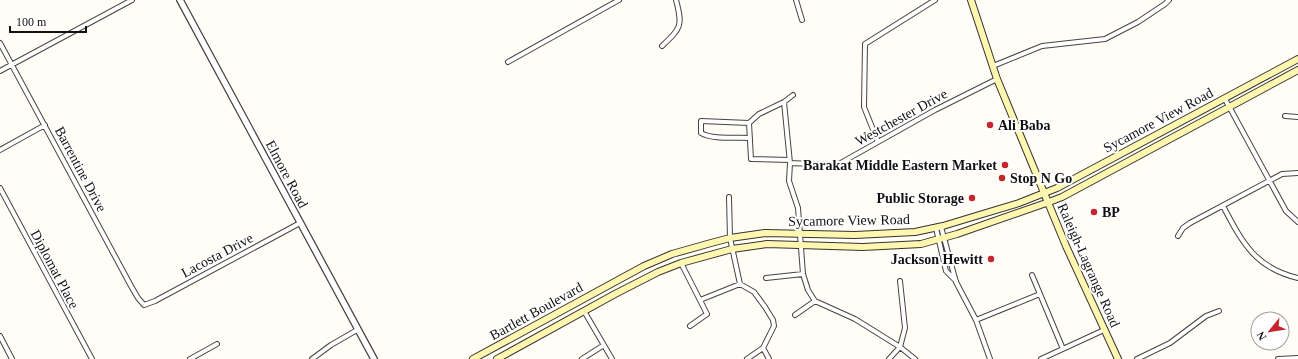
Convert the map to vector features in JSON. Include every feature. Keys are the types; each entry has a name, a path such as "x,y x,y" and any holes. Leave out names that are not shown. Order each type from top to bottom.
{"main road":[{"name":"Raleigh-Lagrange Road","path":"971,0 997,79 1070,253 1118,359"},
{"name":"Sycamore View Road","path":"614,294 682,262 765,233 855,235 915,232 938,227 1002,208 1057,188 1298,59"},
{"name":"Sycamore View Road","path":"611,284 644,266 672,254 731,244 800,242 863,247 893,246 921,244 970,230 1062,197 1298,70"},
{"path":"1002,208 1005,217"},
{"path":"966,219 970,230"},
{"path":"644,266 650,276"},
{"name":"Bartlett Boulevard","path":"473,359 611,284"},
{"name":"Bartlett Boulevard","path":"497,359 614,294"},
{"path":"504,343 509,352"}],"street":[{"path":"0,71 132,0"},
{"name":"Elmore Road","path":"180,0 374,359"},
{"path":"508,62 619,0"},
{"path":"662,46 676,33 679,28 680,14 676,0"},
{"path":"796,0 802,20"},
{"path":"878,142 864,107 864,44 935,0"},
{"path":"993,66 1042,46 1105,39 1138,22 1169,0"},
{"name":"Barrentine Drive","path":"0,43 131,286 144,305"},
{"name":"Westchester Drive","path":"750,138 751,159 837,165 935,110 997,79"},
{"path":"749,123 750,138 712,137 701,133 701,121 749,123 759,114 784,102 793,95"},
{"path":"1225,99 1286,211 1298,222"},
{"path":"784,102 790,161 789,181 798,208 803,274 808,290 815,301 855,319 900,347 915,359"},
{"path":"1285,116 1298,117"},
{"path":"0,150 45,125"},
{"path":"1178,236 1183,228 1270,180 1285,173 1298,172"},
{"name":"Diplomat Place","path":"0,188 92,359"},
{"path":"729,197 731,244 740,284 754,292 773,320 774,326 763,348 748,359"},
{"path":"1223,206 1242,241 1257,258 1276,270 1298,278"},
{"name":"Lacosta Drive","path":"144,305 155,301 300,223"},
{"path":"938,227 956,282 976,320 990,359"},
{"path":"941,238 946,271 956,282"},
{"path":"682,262 707,314 690,326"},
{"path":"766,278 803,274"},
{"path":"1032,275 1063,349"},
{"path":"889,359 900,347 905,328 900,281"},
{"path":"700,300 740,284"},
{"path":"976,320 1040,294"},
{"path":"795,315 815,301"},
{"path":"584,311 612,359"},
{"path":"1137,359 1170,343 1206,316 1218,311"},
{"path":"312,359 331,345 357,330"},
{"path":"1041,359 1104,330"},
{"path":"0,336 12,359"},
{"path":"190,359 217,344"},
{"path":"582,359 604,345"},
{"path":"763,348 770,359"},
{"path":"1278,359 1298,358"}],"place":[{"name":"Ali Baba","path":"990,125"},
{"name":"Barakat Middle Eastern Market","path":"1005,165"},
{"name":"Stop N Go","path":"1002,178"},
{"name":"Public Storage","path":"972,198"},
{"name":"BP","path":"1094,212"},
{"name":"Jackson Hewitt","path":"991,259"}]}
